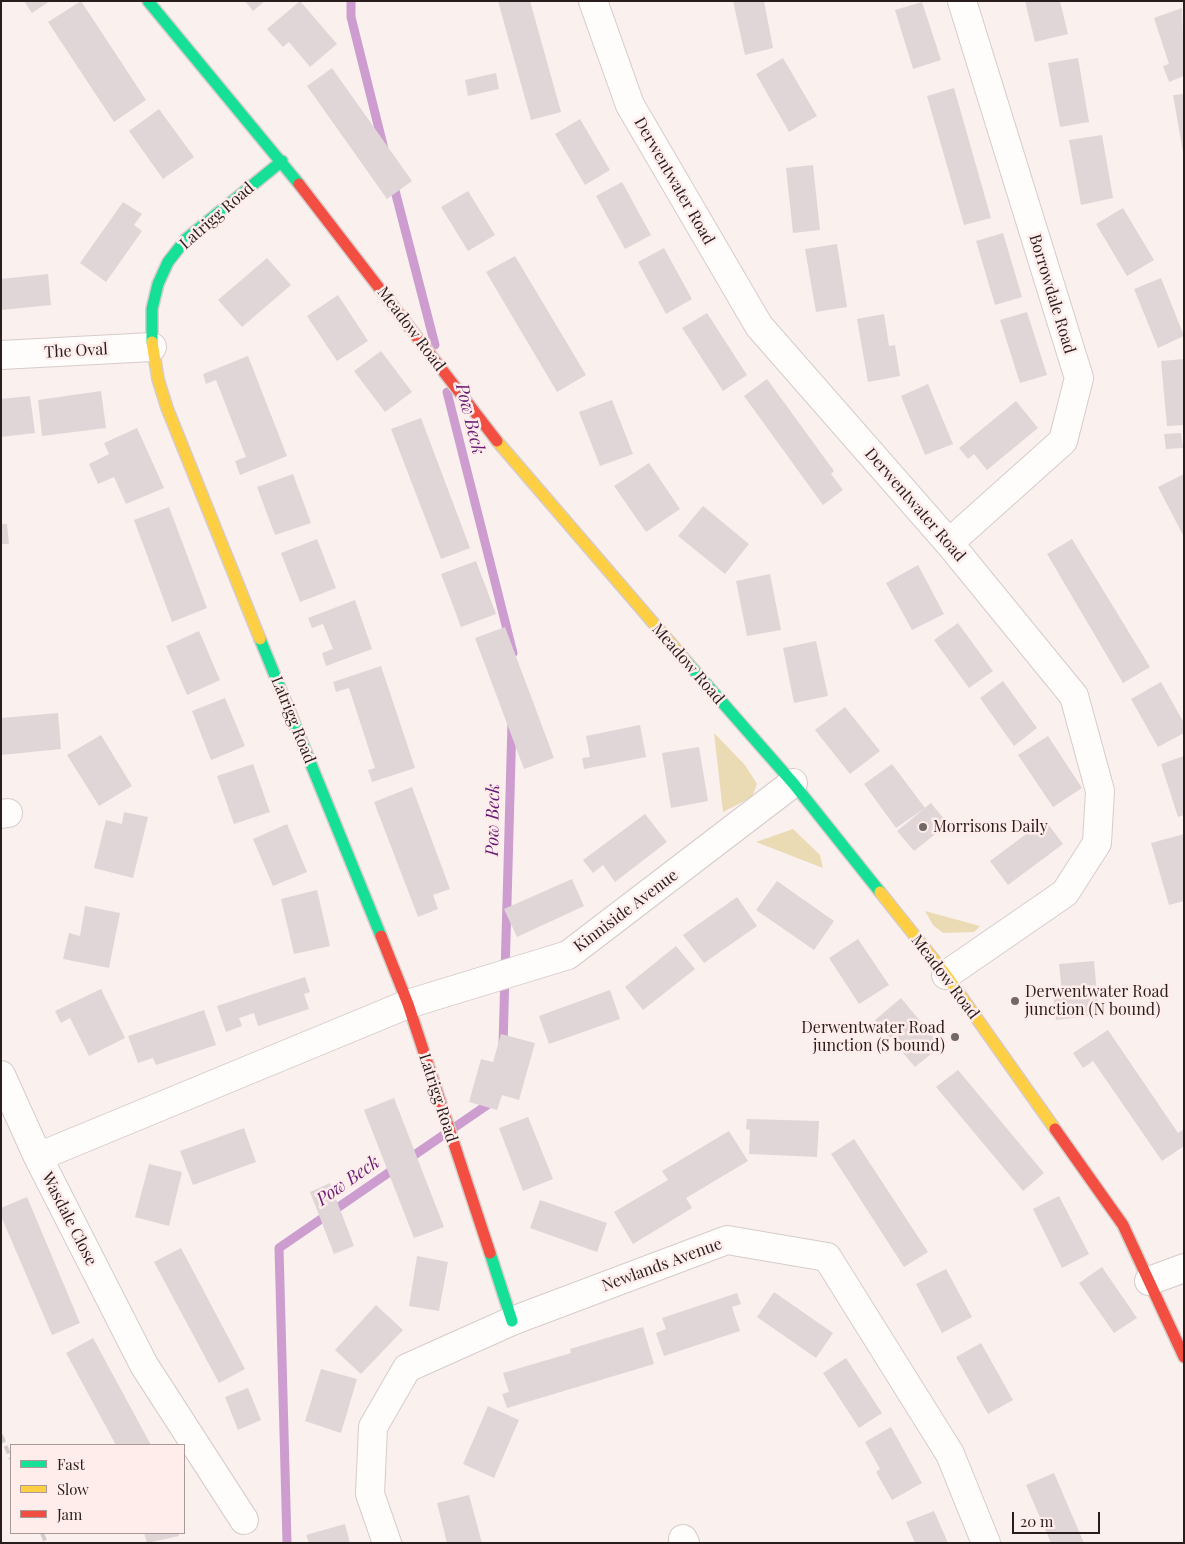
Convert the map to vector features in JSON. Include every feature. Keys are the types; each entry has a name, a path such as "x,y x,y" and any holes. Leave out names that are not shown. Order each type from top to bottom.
{"street":[{"name":"Meadow Road","path":"148,1 282,161 491,434 586,548 793,783 946,975 1123,1224 1184,1357"},
{"name":"Derwentwater Road","path":"593,1 630,106 759,326 949,543 1074,696 1100,791 1097,843 1065,893 946,975"},
{"name":"Borrowdale Road","path":"949,543 1063,441 1079,378 962,1"},
{"name":"Latrigg Road","path":"282,161 186,239 168,262 158,284 152,309 152,347 158,379 167,408 408,1004 512,1321"},
{"name":"The Oval","path":"1,356 152,347"},
{"name":"Kinniside Avenue","path":"408,1004 568,955 793,783"},
{"name":"Wasdale Close","path":"244,1520 144,1365 38,1157 408,1004"},
{"path":"1,1075 38,1157"},
{"name":"Newlands Avenue","path":"387,1543 370,1494 373,1427 407,1368 512,1321 727,1240 827,1257 950,1454 986,1543"},
{"path":"1149,1281 1184,1268"}],"shaded area":[{"path":"714,733 745,765 757,784 752,797 723,812"},
{"path":"793,829 820,855 823,868 756,842"},
{"path":"925,911 980,926 974,932 943,933 933,925"}],"building":[{"path":"24,1 50,1 32,13"},
{"path":"81,1 146,100 114,122 48,22"},
{"path":"245,1 265,1 253,11"},
{"path":"300,1 337,44 310,67 289,42 283,47 267,29"},
{"path":"498,1 530,1 561,112 531,120"},
{"path":"733,1 764,1 773,48 745,55"},
{"path":"1025,1 1060,1 1068,34 1035,42"},
{"path":"922,2 941,60 913,69 895,10"},
{"path":"1182,8 1184,76 1169,82 1163,66 1169,64 1154,18"},
{"path":"783,58 817,116 789,132 756,74"},
{"path":"1078,58 1089,122 1060,127 1048,63"},
{"path":"332,68 412,181 387,199 307,86"},
{"path":"496,73 499,89 468,96 465,80"},
{"path":"954,88 991,218 964,225 927,96"},
{"path":"1184,94 1184,152 1183,152 1173,95"},
{"path":"159,109 194,157 163,179 129,131"},
{"path":"580,119 610,170 585,185 555,134"},
{"path":"1102,135 1113,198 1081,205 1069,140"},
{"path":"813,165 820,230 793,233 786,168"},
{"path":"622,182 651,235 625,249 596,196"},
{"path":"468,191 495,235 468,251 441,207"},
{"path":"123,202 142,214 134,225 142,231 106,282 80,263"},
{"path":"1123,208 1154,260 1127,276 1096,224"},
{"path":"1003,233 1022,297 995,305 976,241"},
{"path":"837,244 847,307 816,312 805,249"},
{"path":"664,248 692,299 666,314 638,262"},
{"path":"515,256 586,375 557,392 486,272"},
{"path":"267,258 291,285 242,327 218,300"},
{"path":"48,274 51,305 1,310 1,279"},
{"path":"1161,278 1184,336 1158,348 1134,289"},
{"path":"338,295 368,341 337,361 307,316"},
{"path":"1027,312 1047,375 1020,383 1000,320"},
{"path":"707,313 747,375 723,391 682,328"},
{"path":"884,314 889,346 895,345 900,376 868,382 857,319"},
{"path":"381,351 412,392 385,412 354,371"},
{"path":"248,356 287,456 240,475 235,461 246,457 216,380 206,384 203,374"},
{"path":"1184,359 1184,425 1167,426 1161,361"},
{"path":"767,379 834,471 831,474 843,490 823,505 744,396"},
{"path":"928,384 953,444 925,455 901,396"},
{"path":"101,391 106,428 42,436 38,400"},
{"path":"30,396 35,433 1,437 1,399"},
{"path":"612,400 633,454 600,466 579,412"},
{"path":"1016,401 1038,428 987,470 974,454 968,459 959,448"},
{"path":"421,418 470,548 441,559 391,429"},
{"path":"137,428 164,488 126,504 114,477 98,484 89,464 109,454 104,443"},
{"path":"1181,433 1183,448 1166,449 1164,434"},
{"path":"649,463 680,509 646,532 614,486"},
{"path":"293,474 311,523 275,535 257,487"},
{"path":"1184,474 1184,537 1158,487"},
{"path":"703,506 749,544 725,574 678,536"},
{"path":"169,507 207,608 172,622 134,520"},
{"path":"1,524 7,524 9,544 1,544"},
{"path":"317,539 336,588 300,602 281,553"},
{"path":"1072,539 1150,667 1123,683 1047,554"},
{"path":"476,561 496,614 461,627 441,574"},
{"path":"918,565 944,614 912,630 886,583"},
{"path":"770,574 781,630 747,636 736,581"},
{"path":"355,600 372,649 326,666 322,653 333,649 323,624 312,628 308,618"},
{"path":"958,623 993,671 969,688 934,640"},
{"path":"505,627 554,758 524,769 475,638"},
{"path":"199,631 220,680 187,695 166,646"},
{"path":"816,641 828,696 794,703 783,648"},
{"path":"381,666 415,768 372,782 368,770 375,768 349,688 336,692 333,682"},
{"path":"1003,681 1037,728 1014,746 980,698"},
{"path":"1161,682 1184,723 1184,733 1158,747 1131,699"},
{"path":"225,698 245,746 211,760 192,711"},
{"path":"845,707 880,751 850,774 815,730"},
{"path":"58,713 61,749 1,755 1,718"},
{"path":"640,725 646,757 584,769 582,758 590,757 586,736"},
{"path":"101,735 132,786 99,806 67,755"},
{"path":"1048,736 1082,788 1053,807 1018,755"},
{"path":"699,747 708,801 671,808 662,753"},
{"path":"1184,756 1184,815 1178,817 1161,764"},
{"path":"253,764 270,812 234,824 217,776"},
{"path":"892,764 925,808 896,828 864,784"},
{"path":"412,787 450,889 433,895 438,909 418,917 374,802"},
{"name":"Morrisons Daily","path":"931,803 948,824 914,851 897,831"},
{"path":"124,812 148,817 133,878 94,868 106,820 122,824"},
{"path":"645,814 667,842 615,882 603,865 593,873 583,860"},
{"path":"1045,820 1063,844 1008,885 990,861"},
{"path":"287,824 307,872 273,886 253,839"},
{"path":"1184,834 1184,901 1169,905 1151,843"},
{"path":"572,879 584,906 517,937 504,909"},
{"path":"777,881 834,921 814,950 756,910"},
{"path":"317,890 330,946 294,954 281,899"},
{"path":"737,897 757,926 704,963 683,935"},
{"path":"85,906 120,913 109,968 63,959 69,933 80,936"},
{"path":"858,939 889,985 859,1004 829,958"},
{"path":"676,946 695,969 643,1010 625,987"},
{"path":"1094,961 1099,1015 1056,1020 1053,993 1062,992 1059,964"},
{"path":"305,977 310,992 304,994 309,1009 258,1026 254,1013 239,1018 242,1026 226,1032 217,1006"},
{"path":"101,989 125,1038 89,1056 70,1018 61,1023 55,1011"},
{"path":"610,990 620,1019 549,1044 539,1016"},
{"path":"901,998 941,1046 915,1067 875,1020"},
{"path":"204,1010 216,1045 156,1065 153,1058 138,1063 128,1036"},
{"path":"1108,1030 1178,1133 1184,1129 1184,1146 1162,1161 1093,1061 1083,1068 1073,1053"},
{"path":"501,1034 535,1043 519,1100 502,1095 497,1110 469,1102 481,1059 493,1062"},
{"path":"958,1070 1044,1173 1023,1191 936,1087"},
{"path":"394,1098 444,1227 414,1238 364,1110"},
{"path":"528,1117 553,1179 523,1191 499,1128"},
{"path":"747,1119 819,1121 817,1157 749,1154 750,1130 746,1129"},
{"path":"244,1128 256,1162 193,1185 180,1151"},
{"path":"729,1131 748,1161 686,1198 692,1208 633,1244 614,1212 668,1180 662,1171"},
{"path":"854,1139 928,1252 904,1267 831,1154"},
{"path":"149,1164 182,1172 169,1226 135,1217"},
{"path":"330,1183 354,1246 334,1254 310,1192"},
{"path":"1059,1196 1089,1254 1062,1268 1033,1209"},
{"path":"27,1197 80,1323 52,1335 1,1216 1,1208"},
{"path":"540,1200 607,1223 597,1252 530,1228"},
{"path":"181,1248 245,1369 219,1383 154,1262"},
{"path":"417,1256 448,1262 439,1311 409,1306"},
{"path":"1102,1267 1137,1318 1114,1333 1079,1283"},
{"path":"946,1269 972,1317 942,1333 916,1284"},
{"path":"774,1292 833,1333 816,1358 757,1317"},
{"path":"737,1293 741,1304 732,1307 740,1331 664,1356 656,1333 666,1329 662,1318"},
{"path":"376,1305 403,1330 361,1374 335,1350"},
{"path":"643,1327 654,1364 507,1408 502,1394 509,1392 503,1373 571,1353 570,1349"},
{"path":"93,1338 150,1444 115,1444 66,1353"},
{"path":"981,1343 1013,1400 988,1414 956,1357"},
{"path":"846,1358 882,1413 859,1428 823,1373"},
{"path":"321,1369 357,1379 341,1433 305,1421"},
{"path":"248,1388 261,1420 238,1430 225,1397"},
{"path":"488,1406 519,1420 494,1478 463,1464"},
{"path":"891,1427 922,1483 892,1500 876,1472 880,1469 865,1442"},
{"path":"1054,1473 1084,1543 1051,1543 1026,1485"},
{"path":"469,1495 482,1543 447,1543 437,1503"},
{"path":"934,1511 948,1543 915,1543 906,1522"},
{"path":"345,1524 350,1543 309,1543 306,1535"},
{"path":"144,1534 179,1534 179,1536 147,1543"}],"waterway":[{"name":"Pow Beck","path":"351,1 351,17 384,149"},
{"name":"Pow Beck","path":"393,183 435,345"},
{"name":"Pow Beck","path":"447,392 513,653"},
{"name":"Pow Beck","path":"503,1045 512,723"},
{"name":"Pow Beck","path":"287,1543 279,1248 493,1101"}],"railway":[{"path":"1,1435 10,1457"},
{"path":"42,1534 46,1543"}],"traffic: fast":[{"path":"148,1 299,184"},
{"path":"152,342 152,309 158,284 168,262 186,239 282,161"},
{"path":"260,639 381,936"},
{"path":"686,661 793,783 880,892"},
{"path":"490,1253 512,1321"}],"traffic: slow":[{"path":"152,342 158,379 167,408 260,639"},
{"path":"497,441 686,661"},
{"path":"880,892 946,975 1055,1129"}],"traffic: jam":[{"path":"299,184 497,441"},
{"path":"381,936 408,1004 490,1253"},
{"path":"1055,1129 1123,1225 1184,1357"}],"place":[{"name":"Morrisons Daily","path":"923,827"},
{"name":"Derwentwater Road junction (N bound)","path":"1015,1001"},
{"name":"Derwentwater Road junction (S bound)","path":"955,1037"}]}
